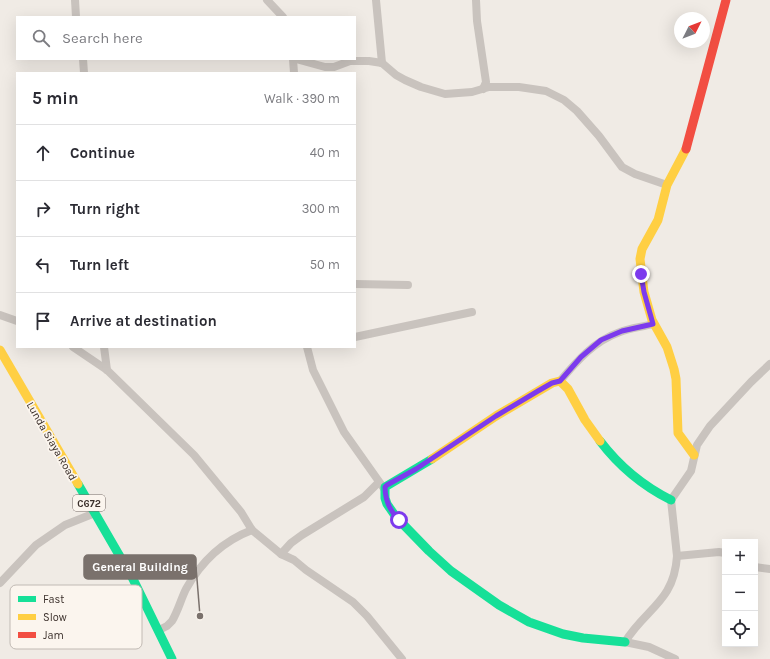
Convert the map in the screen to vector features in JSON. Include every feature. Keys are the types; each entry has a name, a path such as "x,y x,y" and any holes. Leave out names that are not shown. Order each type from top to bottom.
{"street":[{"path":"74,0 76,16"},
{"path":"267,0 282,16"},
{"path":"376,0 382,63"},
{"path":"476,0 477,21 486,82 483,89"},
{"path":"694,455 678,433 674,369 667,347 653,324 644,292 640,259 642,249 658,220 660,207 668,185 680,159 685,152 690,137 726,0"},
{"path":"83,60 84,72"},
{"path":"293,60 294,72"},
{"path":"300,60 325,67 334,67 350,61 382,63 396,75 405,80 421,87 446,94 472,92 489,87 519,87 546,91 556,95 570,105 585,119 622,167 631,172 668,185"},
{"path":"356,284 408,285"},
{"path":"356,337 472,312"},
{"path":"0,315 16,321"},
{"path":"653,324 622,331 601,340 581,357 560,381 552,383 496,416 428,462 387,485 385,490 385,498 391,511 429,551 464,582 512,613 529,622 563,634 583,638 625,642 649,647 674,659"},
{"path":"74,348 107,370 194,455 241,512 252,530 281,554 294,560 353,602 402,659"},
{"path":"104,348 107,370"},
{"path":"307,348 313,370 344,432 385,490"},
{"name":"Lunda Siaya Road","path":"0,350 136,585"},
{"path":"625,642 665,595 674,575 677,556 671,500 691,470 697,445 707,430 751,382 770,364"},
{"path":"560,381 568,391 593,432 622,466 647,487 671,500"},
{"path":"281,554 291,543 302,535 364,497 379,482"},
{"path":"0,583 36,544 65,525 95,513"},
{"path":"159,630 172,621 192,579 208,559 226,543 252,530"},
{"path":"677,556 722,552"},
{"path":"758,567 770,569"},
{"name":"Lunda Siaya Road","path":"142,597 172,659"}],"traffic: fast":[{"path":"600,441 615,459 632,475 671,500"},
{"path":"432,459 385,487 385,498 387,504 396,517 429,551 451,571 499,605 529,622 563,634 583,638 625,642"},
{"path":"78,484 136,585"},
{"path":"142,597 172,659"}],"traffic: slow":[{"path":"686,149 667,185 658,220 642,249 640,259 644,292 652,320 667,347 674,369 676,379 678,433 694,455"},
{"path":"0,350 78,484"},
{"path":"432,459 496,416 552,383 560,381 568,389 585,420 600,441"}],"traffic: jam":[{"path":"686,149 726,0"}],"place":[{"name":"General Building","path":"200,616"}],"route":[{"path":"399,520 387,504 385,498 385,487 387,485 428,462 496,416 552,383 560,381 574,364 601,340 622,331 653,324 644,292 641,274"}]}
